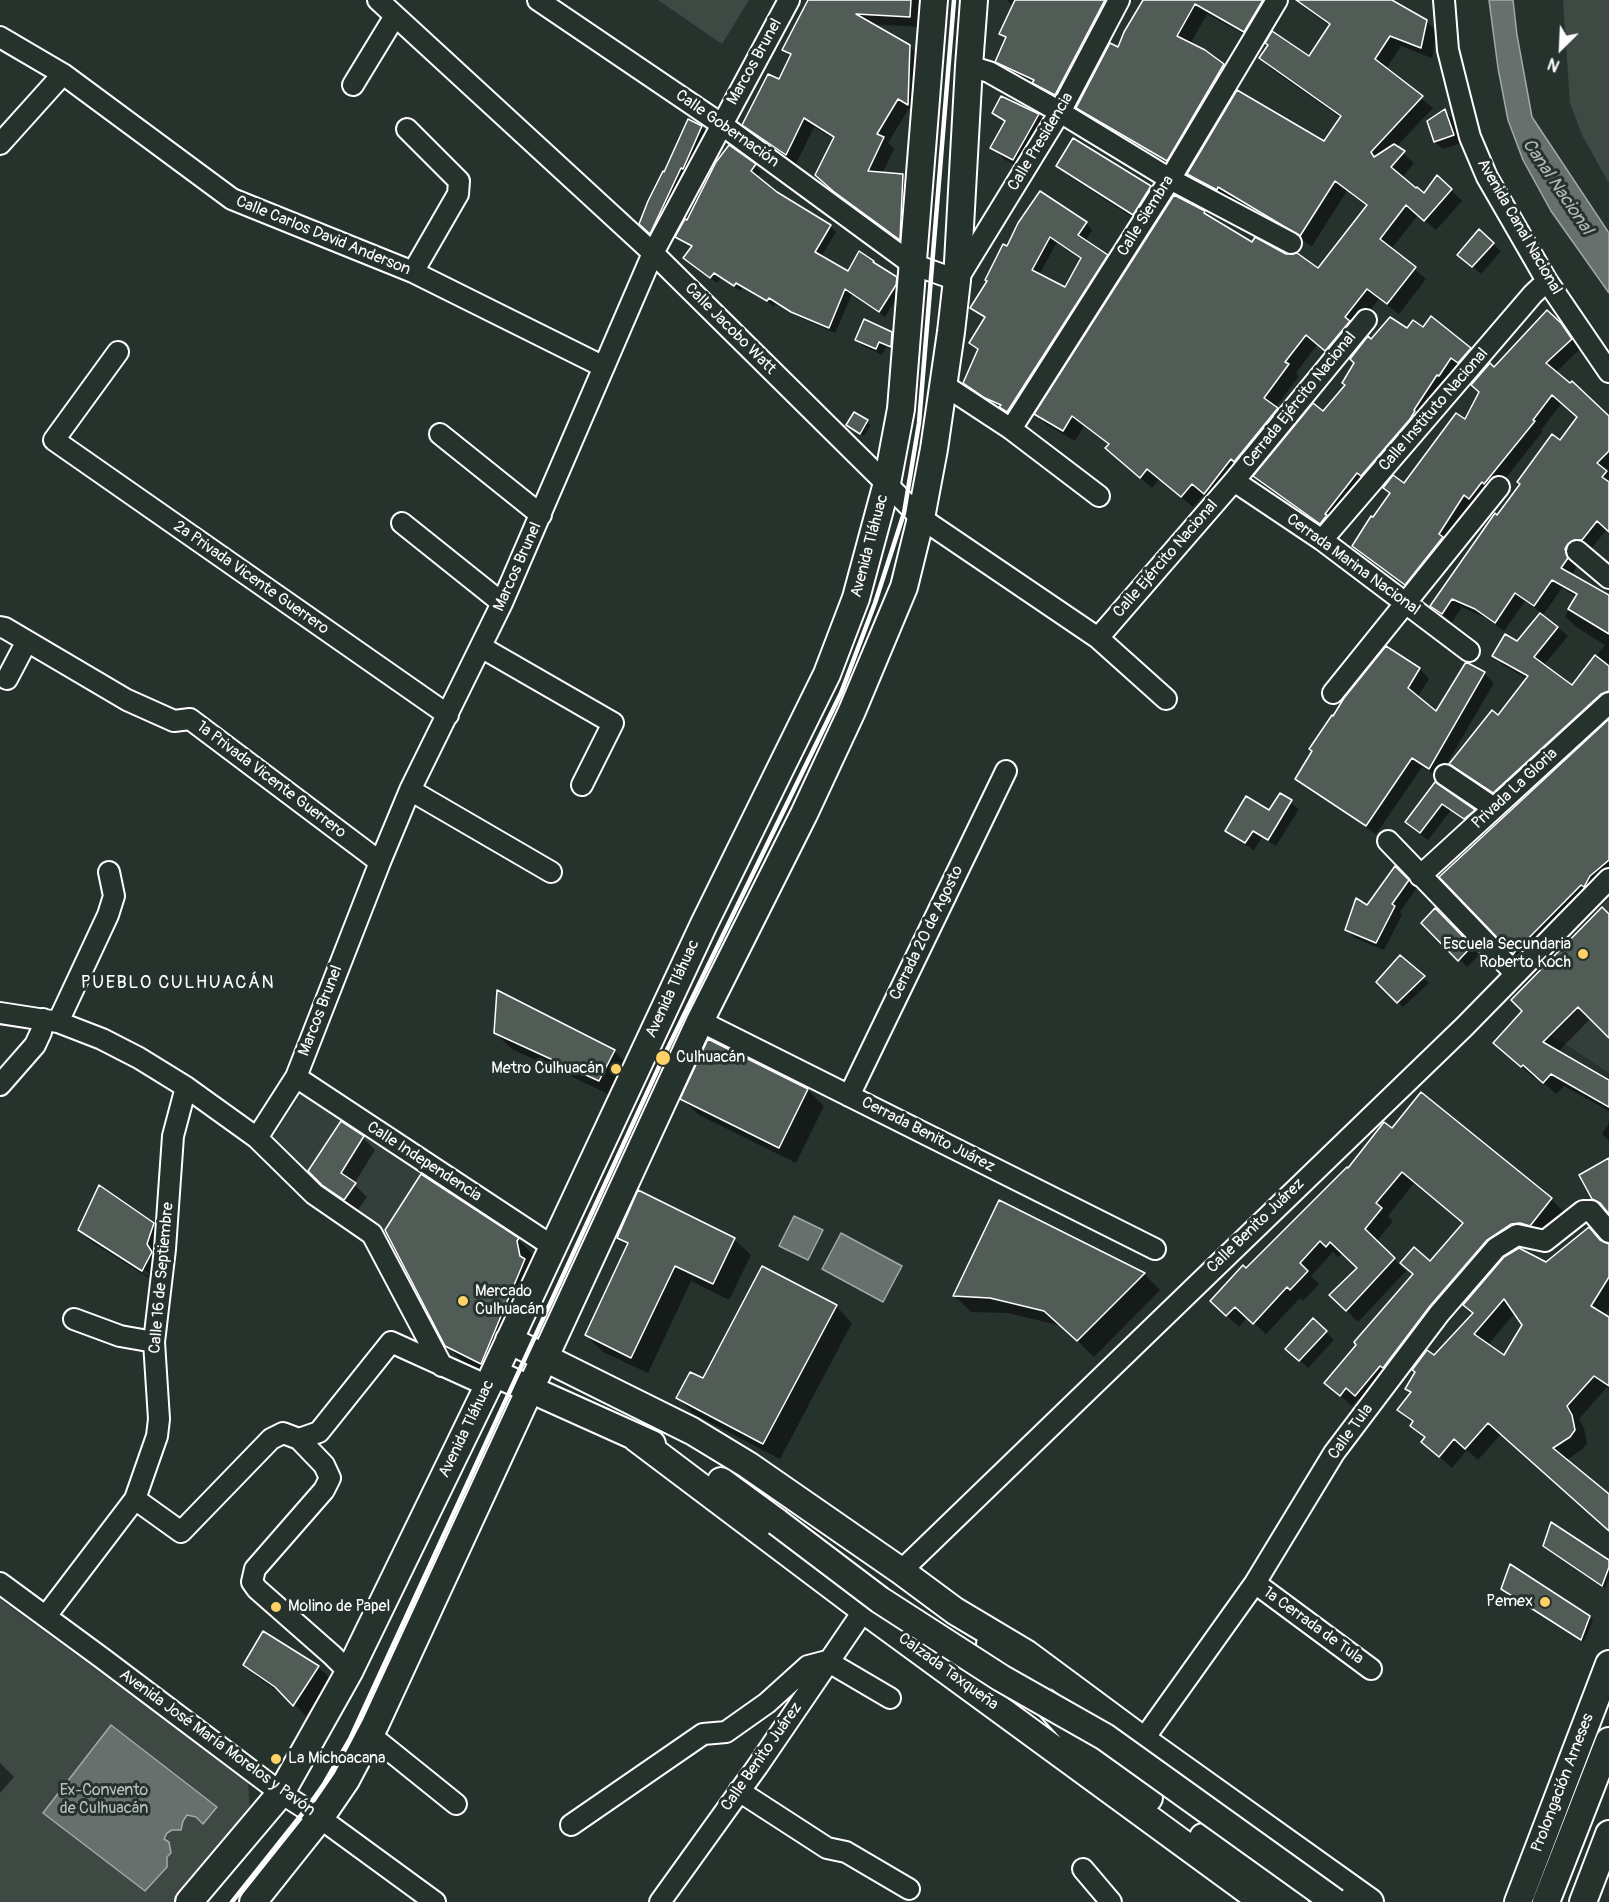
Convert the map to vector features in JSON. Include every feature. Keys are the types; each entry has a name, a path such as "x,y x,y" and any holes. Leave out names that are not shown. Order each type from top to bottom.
{"main road":[{"name":"Avenida Tláhuac","path":"189,1902 281,1793 349,1672 491,1380 699,935 826,674 856,598 887,483 901,409 934,0"},
{"path":"253,1902 320,1818 346,1780 369,1737 700,1021 804,814 852,711 904,587 921,518 934,449 957,280 974,0"},
{"path":"767,795 804,814"},
{"path":"509,1340 692,1431 748,1465 955,1611 1027,1654 1370,1902"},
{"name":"Calzada Taxqueña","path":"491,1380 530,1390 636,1438 690,1459 880,1599 1001,1678 1105,1737 1335,1902"},
{"name":"Calzada Taxqueña","path":"636,1438 864,1610 1263,1902"},
{"path":"955,1611 1013,1666 1093,1754 1151,1801 1295,1902"},
{"name":"Prolongación Arneses","path":"1518,1902 1609,1664"},
{"path":"1546,1902 1609,1741"},
{"path":"1583,1902 1609,1834"}],"street":[{"name":"Calle Gobernación","path":"537,0 721,124 912,264 957,280"},
{"name":"Marcos Brunel","path":"257,1138 296,1077 410,790 448,715 541,515 653,253 789,0"},
{"name":"Calle Presidencia","path":"957,280 1060,112 1119,0"},
{"name":"Calle Siembra","path":"1011,429 1170,179 1276,0"},
{"name":"Avenida Canal Nacional","path":"1444,0 1448,50 1470,137 1487,177 1547,281 1609,372"},
{"path":"353,85 387,6"},
{"name":"Calle Jacobo Watt","path":"387,6 653,253 921,518 1098,638 1166,699"},
{"name":"Calle Carlos David Anderson","path":"0,37 63,74 232,199 413,272 604,367"},
{"path":"969,66 988,72 1060,112 1170,179 1291,243"},
{"path":"0,144 63,74"},
{"path":"407,129 459,181 458,194 413,272"},
{"name":"Calle Instituto Nacional","path":"1322,540 1533,294 1547,281"},
{"name":"Cerrada Ejército Nacional","path":"1234,481 1366,320"},
{"name":"2ª Privada Vicente Guerrero","path":"118,352 54,441 448,715"},
{"path":"944,385 1011,429 1099,496"},
{"path":"440,434 541,515"},
{"name":"Cerrada Marina Nacional","path":"1234,481 1322,540 1469,651"},
{"name":"Calle Ejército Nacional","path":"1098,638 1234,481"},
{"path":"1333,693 1499,487"},
{"path":"402,523 501,603"},
{"path":"1576,551 1609,579"},
{"name":"1ª Privada Vicente Guerrero","path":"0,627 127,700 174,721 190,718 380,862"},
{"path":"7,679 27,641"},
{"path":"480,647 613,723 582,785"},
{"name":"Privada La Gloria","path":"1420,876 1609,703"},
{"name":"Cerrada 20 de Agosto","path":"849,1096 1006,771"},
{"path":"1445,775 1494,808"},
{"path":"410,790 551,872"},
{"path":"1388,841 1515,973"},
{"path":"0,1085 35,1045 108,915 114,896 109,872"},
{"name":"Calle Benito Juárez","path":"901,1571 1464,1027 1609,879"},
{"path":"0,1013 50,1020 102,1040 139,1058 186,1087 257,1138 314,1194 372,1234 442,1366"},
{"name":"Cerrada Benito Juárez","path":"700,1021 1155,1249"},
{"name":"Calle Independencia","path":"296,1077 552,1246"},
{"name":"Calle 16 de Septiembre","path":"46,1616 135,1499 157,1437 159,1419 154,1342 165,1249 173,1136 186,1087"},
{"name":"Calle Tula","path":"1143,1740 1255,1584 1334,1453 1439,1314 1496,1248 1517,1235 1545,1241 1583,1210 1591,1211 1609,1232"},
{"path":"74,1318 120,1335 154,1342"},
{"path":"299,1439 319,1432 391,1342 442,1366 491,1380"},
{"path":"135,1499 181,1532 271,1439 284,1434 299,1439 324,1465 330,1478 324,1490 255,1569 252,1582 257,1590 349,1672"},
{"name":"Avenida José María Morelos y Pavón","path":"0,1583 281,1793 320,1818 435,1902"},
{"name":"1ª Cerrada de Tula","path":"1255,1584 1371,1669"},
{"name":"Calle Benito Juárez","path":"660,1902 864,1610"},
{"path":"570,1825 703,1734 726,1732 767,1703 808,1665 827,1661 891,1698"},
{"path":"369,1737 379,1742 456,1804"},
{"path":"739,1791 827,1848 846,1852 909,1889"},
{"path":"1083,1869 1111,1902"}],"shaded area":[{"name":"Escuela Secundaria Roberto Koch","path":"1609,899 1609,1073 1550,1036 1511,1000"},
{"path":"301,1094 423,1171 385,1230 314,1185 272,1139"}],"green space":[{"path":"658,0 749,0 722,44"},
{"path":"1563,0 1609,0 1609,183 1582,135 1570,103"},
{"name":"Ex-Convento de Culhuacán","path":"0,1599 248,1781 250,1812 175,1902 0,1902"}],"water":[{"name":"Canal Nacional","path":"1489,0 1513,0 1532,117 1609,233 1609,293 1551,211 1523,160 1508,120"},
{"path":"794,1216 823,1230 808,1260 779,1246"},
{"path":"841,1233 902,1266 883,1302 822,1269"},
{"path":"111,1725 217,1807 203,1824 196,1817 187,1815 181,1830 172,1830 167,1833 164,1839 169,1842 171,1853 167,1857 167,1867 145,1891 43,1813"}],"building":[{"path":"808,0 911,0 910,17 856,14 910,45 908,105 898,99 877,134 884,137 868,171 903,174 900,240 815,175 834,137 804,118 786,155 742,125 768,74 779,79 791,54 782,50"},
{"path":"1015,0 1105,0 1055,95 1032,83 1034,80 995,62 1006,37 999,34"},
{"path":"1143,0 1263,0 1244,32 1195,4 1177,36 1205,50 1224,64 1167,161 1076,108 1110,43 1118,47"},
{"path":"1296,0 1392,0 1427,20 1421,48 1390,36 1375,59 1423,96 1371,152 1374,157 1394,144 1405,151 1391,167 1416,188 1424,193 1437,175 1452,189 1424,221 1406,205 1380,239 1416,267 1387,304 1367,289 1345,317 1350,321 1325,351 1306,335 1285,362 1289,364 1264,398 1278,408 1234,462 1231,459 1204,494 1192,484 1181,497 1147,469 1140,478 1105,448 1109,444 1072,416 1063,431 1034,414 1174,195 1205,211 1204,213 1252,242 1255,237 1286,254 1297,253 1318,268 1367,205 1335,181 1300,236 1218,187 1217,190 1187,174 1237,90 1324,141 1341,116 1259,58 1268,45 1265,43 1272,31 1309,56 1330,24"},
{"path":"1001,96 1039,114 1013,160 990,148 1005,121 992,113"},
{"path":"1445,109 1454,135 1434,142 1427,121"},
{"path":"688,119 702,126 650,234 639,224"},
{"path":"1073,138 1151,186 1133,215 1056,166"},
{"path":"729,145 756,164 751,171 777,192 831,225 815,252 848,271 859,251 897,277 896,285 879,312 845,289 829,328 791,312 769,298 767,301 736,283 734,286 714,273 710,278 683,258 692,246 675,237 685,219 687,220 716,162"},
{"path":"1040,191 1087,222 1078,235 1108,255 1007,412 999,407 1001,405 985,398 963,383 978,349 969,343 985,317 970,308 987,281 985,280 1003,244 1007,246 1018,223","holes":["1050,237 1081,258 1065,287 1032,270"]},
{"path":"1479,229 1494,243 1472,267 1457,255"},
{"path":"1547,310 1561,323 1572,339 1546,363 1570,383 1572,381 1609,416 1609,451 1597,463 1607,471 1602,477 1609,482 1609,532 1597,521 1582,540 1574,540 1568,544 1565,549 1568,558 1561,568 1609,595 1609,634 1568,609 1577,594 1552,580 1534,606 1515,593 1495,623 1475,609 1452,599 1442,614 1430,606 1495,513 1497,515 1520,484 1517,482 1552,434 1560,440 1577,417 1552,395 1533,420 1535,421 1484,484 1482,482 1469,499 1464,495 1439,534 1443,537 1405,585 1352,546 1371,516 1373,517 1390,493 1383,488 1393,475 1404,483 1456,413 1465,419 1479,392 1471,385 1490,363 1494,367"},
{"path":"1431,316 1471,348 1458,363 1451,358 1439,376 1437,375 1410,419 1361,476 1357,473 1325,514 1327,515 1320,524 1253,476 1313,403 1323,411 1345,385 1342,383 1354,363 1350,359 1368,336 1371,339 1390,317 1407,328 1413,320 1423,327"},
{"path":"864,319 892,332 891,347 879,342 876,349 855,340"},
{"path":"854,412 868,420 860,434 846,425"},
{"path":"1540,613 1558,627 1534,657 1572,685 1595,655 1609,666 1609,691 1601,694 1493,793 1449,764 1492,710 1498,715 1528,676 1492,656 1505,634 1517,641"},
{"path":"1386,646 1420,668 1408,688 1436,711 1466,662 1485,672 1429,769 1412,758 1366,826 1295,779 1312,751 1309,749 1332,715"},
{"path":"1609,719 1609,860 1590,876 1584,887 1581,885 1513,954 1439,877"},
{"path":"1435,782 1475,810 1464,819 1442,804 1420,833 1405,822"},
{"path":"1280,793 1292,800 1268,840 1253,831 1245,843 1225,831 1246,796 1269,810"},
{"path":"1395,866 1409,880 1392,904 1395,906 1376,943 1345,930 1356,898 1367,905"},
{"name":"Escuela Secundaria Roberto Koch","path":"1602,907 1609,914 1609,1038 1578,1007 1543,1042 1609,1080 1609,1107 1551,1074 1543,1083 1493,1043 1522,1011 1511,1000"},
{"path":"1435,908 1472,946 1458,961 1421,923"},
{"path":"1400,955 1425,976 1397,1003 1376,982"},
{"path":"497,990 615,1050 599,1081 494,1033"},
{"path":"708,1039 808,1089 779,1148 680,1099"},
{"path":"1421,1092 1552,1198 1530,1226 1520,1223 1511,1224 1487,1240 1430,1306 1383,1368 1380,1366 1355,1396 1346,1388 1340,1396 1324,1383 1356,1345 1354,1342 1413,1274 1400,1263 1414,1247 1430,1261 1463,1223 1402,1172 1376,1203 1382,1208 1365,1229 1395,1258 1346,1311 1329,1295 1357,1268 1330,1242 1326,1247 1320,1241 1300,1263 1308,1271 1290,1290 1287,1287 1253,1324 1235,1307 1226,1316 1210,1301 1243,1265 1246,1268 1348,1168 1384,1122 1392,1128"},
{"path":"341,1121 364,1136 341,1173 356,1183 344,1200 322,1185 308,1171"},
{"path":"1609,1158 1609,1214 1600,1203 1592,1199 1579,1175"},
{"name":"Mercado Culhuacán","path":"421,1174 519,1238 517,1241 520,1256 525,1259 481,1364 445,1346 385,1230"},
{"path":"99,1185 154,1223 147,1244 152,1252 142,1271 78,1230"},
{"path":"638,1190 735,1238 713,1284 675,1266 631,1358 585,1335 628,1243 617,1238"},
{"path":"999,1200 1145,1273 1077,1341 1044,1311 990,1298 953,1296"},
{"path":"1589,1227 1600,1240 1609,1244 1609,1277 1591,1306 1609,1317 1609,1386 1594,1376 1567,1406 1572,1415 1575,1430 1570,1437 1553,1448 1609,1494 1609,1531 1488,1423 1465,1449 1454,1439 1439,1457 1421,1442 1425,1437 1410,1426 1413,1421 1397,1410 1411,1392 1405,1389 1415,1372 1412,1370 1427,1350 1434,1355 1473,1313 1463,1305 1504,1257 1519,1248 1546,1262","holes":["1504,1299 1522,1325 1504,1355 1474,1334"]},
{"path":"762,1266 837,1305 763,1444 676,1398 690,1372 703,1378"},
{"path":"1313,1318 1327,1331 1299,1361 1285,1349"},
{"name":"Pemex","path":"1551,1522 1609,1560 1609,1567 1602,1586 1543,1546"},
{"name":"Pemex","path":"1510,1564 1590,1616 1581,1640 1501,1589"},
{"path":"263,1631 319,1666 293,1706 275,1687 243,1665"}],"railway":[{"path":"232,1902 310,1804 350,1739 663,1058 841,693 875,603 904,513 919,423 954,0"}],"place":[{"name":"Escuela Secundaria Roberto Koch","path":"1583,954"},
{"name":"Culhuacán","path":"663,1058"},
{"name":"Metro Culhuacán","path":"616,1069"},
{"name":"Mercado Culhuacán","path":"463,1301"},
{"name":"Pemex","path":"1545,1602"},
{"name":"Molino de Papel","path":"276,1607"},
{"name":"La Michoacana","path":"276,1759"}],"district":[{"name":"PUEBLO CULHUACÁN","path":"178,983"}]}
